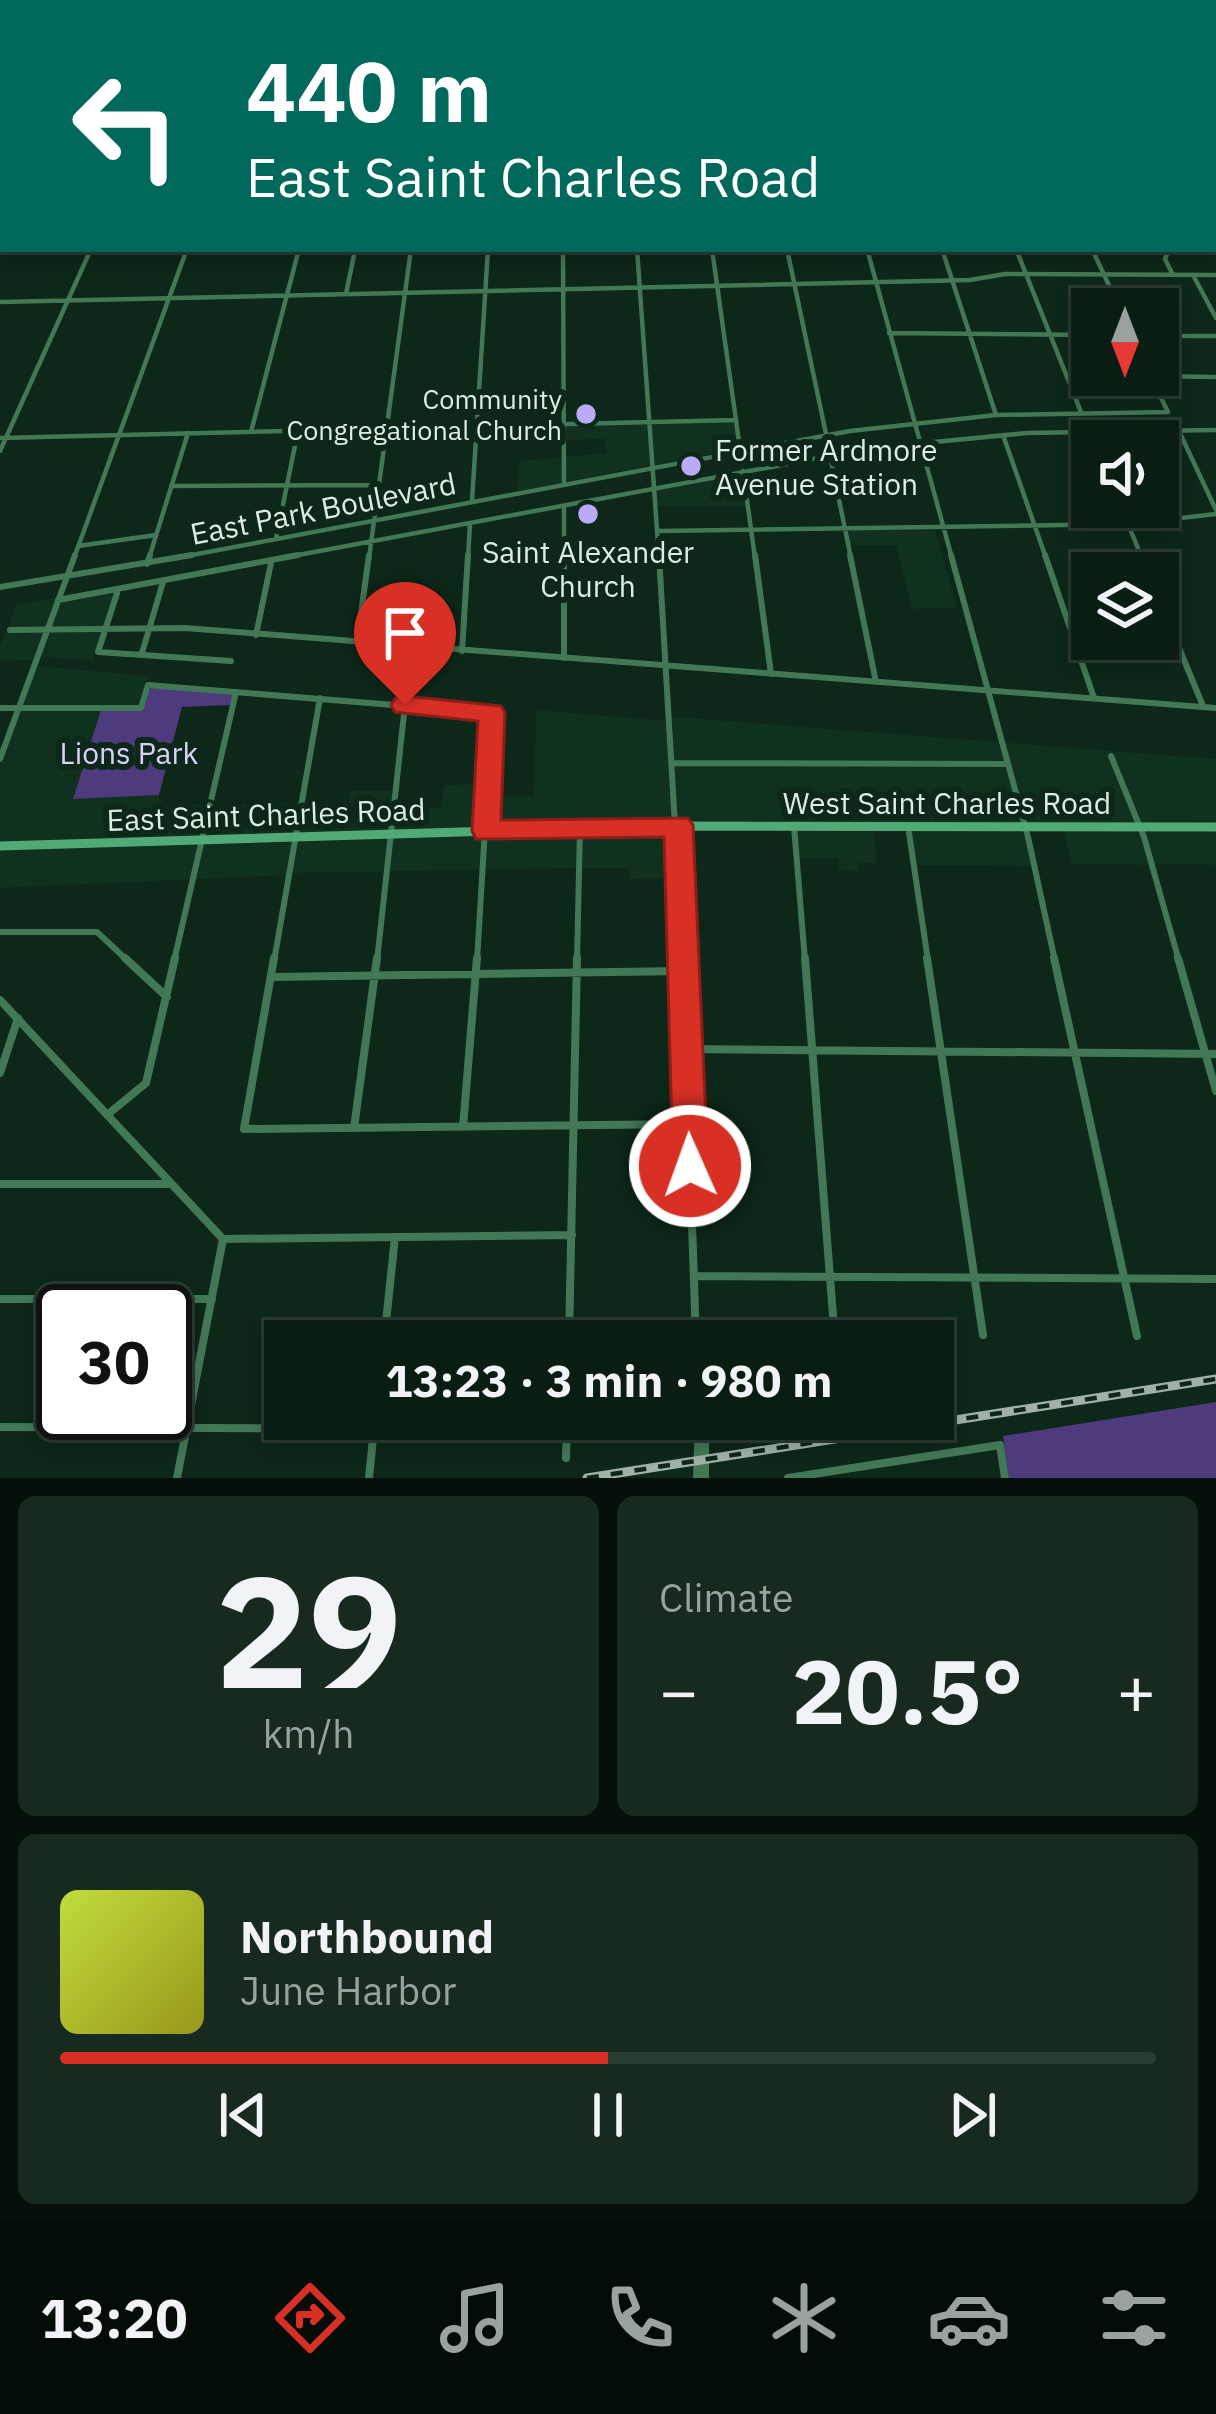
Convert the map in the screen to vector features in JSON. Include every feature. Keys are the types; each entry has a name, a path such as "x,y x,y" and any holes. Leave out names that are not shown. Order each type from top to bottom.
{"main road":[{"name":"East Saint Charles Road","path":"0,846 678,825"},
{"name":"West Saint Charles Road","path":"678,825 1216,827"}],"street":[{"path":"0,451 90,252"},
{"path":"0,759 186,252"},
{"path":"251,432 298,252"},
{"path":"346,294 355,252"},
{"path":"357,643 411,252"},
{"path":"472,501 488,252"},
{"path":"562,252 564,484"},
{"path":"637,252 678,825 695,1320"},
{"path":"712,252 740,449"},
{"path":"789,252 826,434"},
{"path":"868,252 1024,826 1137,1336"},
{"path":"943,252 997,415"},
{"path":"1017,252 1081,412"},
{"path":"1093,252 1110,288"},
{"path":"1168,252 1165,259 1173,275"},
{"path":"0,302 952,280 1027,274 1216,275"},
{"path":"1192,275 1216,318"},
{"path":"889,333 1071,334"},
{"path":"1179,336 1216,336"},
{"path":"1179,376 1216,377"},
{"name":"East Park Boulevard","path":"0,586 147,564 826,434 997,415 1168,412 1161,396"},
{"path":"3,438 736,421"},
{"path":"276,539 298,430"},
{"path":"1179,517 1216,512 1179,431 1216,430"},
{"path":"58,600 830,454 1071,431"},
{"path":"147,564 188,433"},
{"path":"1003,434 1094,698"},
{"path":"830,454 877,682"},
{"path":"743,471 771,674"},
{"path":"172,486 378,485"},
{"path":"564,506 564,658"},
{"path":"462,651 470,524"},
{"path":"658,531 1071,525"},
{"path":"78,546 156,536"},
{"path":"256,634 271,563"},
{"path":"142,653 164,581"},
{"path":"118,590 98,652 231,661"},
{"path":"10,630 150,628 256,634 1216,707"},
{"path":"1179,648 1203,706"},
{"path":"0,709 141,708 148,685 491,713 464,1127"},
{"path":"107,1115 146,1083 236,692"},
{"path":"320,698 244,1129 689,1124"},
{"path":"354,1129 394,834 405,705"},
{"path":"1111,756 1211,1054 1216,1091"},
{"path":"674,763 1007,764"},
{"path":"794,826 833,1320"},
{"path":"908,826 983,1335"},
{"path":"570,1320 580,828"},
{"path":"0,932 97,932 167,998"},
{"path":"271,977 684,971"},
{"path":"0,1000 223,1239 572,1235"},
{"path":"0,1072 18,1018"},
{"path":"686,1049 1211,1054"},
{"path":"0,1184 170,1184"},
{"path":"386,1320 395,1237"},
{"path":"192,1402 223,1239"},
{"path":"694,1276 1216,1279"},
{"path":"0,1299 212,1299"},
{"path":"192,1428 264,1426"},
{"path":"0,1427 36,1427"},
{"path":"177,1478 185,1440"},
{"path":"369,1478 373,1440"},
{"path":"566,1440 566,1458"},
{"path":"700,1440 701,1478"},
{"path":"788,1478 845,1474 1000,1445 1005,1478"}],"shaded area":[{"path":"738,420 742,448 518,491 519,461 607,453 605,439 561,440 561,423"},
{"path":"742,472 747,506 657,506 656,488"},
{"path":"846,529 935,531 957,608 912,609 896,545 850,545"},
{"path":"117,591 93,660 40,657 60,601"},
{"path":"58,597 35,660 0,661 0,647 17,604"},
{"path":"37,666 148,676 139,707 21,707"},
{"path":"20,710 101,710 74,798 159,795 159,806 349,801 351,791 395,791 394,810 441,808 444,785 485,784 484,829 0,844 0,766"},
{"path":"536,710 1216,759 1216,826 488,829 490,797 534,796"},
{"path":"677,827 678,878 630,879 629,868 581,868 582,830"},
{"path":"796,827 873,828 877,863 858,863 858,871 839,870 837,858 799,858"},
{"path":"910,828 1023,828 1033,866 915,865"},
{"path":"1063,828 1137,829 1150,865 1072,864"},
{"path":"579,829 578,868 292,873 299,838"},
{"path":"1141,829 1216,829 1216,865 1153,864"},
{"path":"296,838 289,875 0,888 0,848"}],"green space":[{"name":"Lions Park","path":"151,687 233,693 231,705 182,707 159,795 73,799 101,710 143,710"},
{"path":"1216,1402 1216,1478 1009,1478 1003,1436"}],"railway":[{"path":"587,1478 1216,1379"}],"place":[{"name":"Community Congregational Church","path":"586,414"},
{"name":"Former Ardmore Avenue Station","path":"691,466"},
{"name":"Saint Alexander Church","path":"588,514"}],"route":[{"path":"405,705 491,713 486,831 678,825 690,1166"}]}
